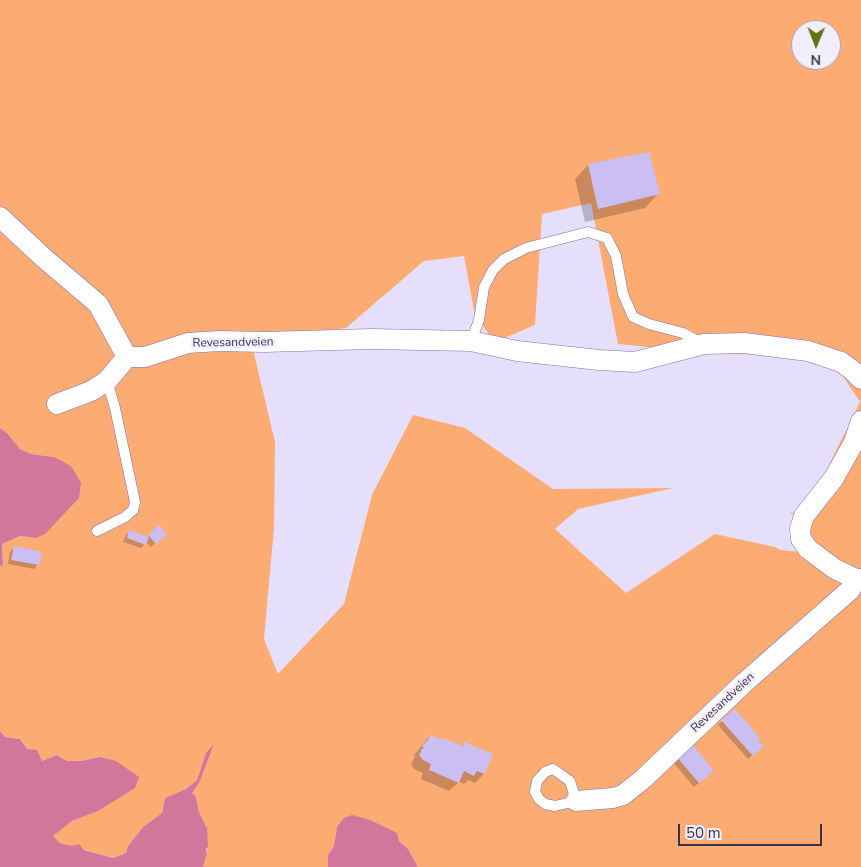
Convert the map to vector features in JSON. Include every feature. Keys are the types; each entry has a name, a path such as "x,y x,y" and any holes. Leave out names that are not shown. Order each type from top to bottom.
{"street":[{"path":"0,217 45,259 98,304 127,357 107,381 91,391 57,404"},
{"name":"Revesandveien","path":"127,357 145,357 188,343 371,339 472,341 517,351 635,362 704,344 744,343 808,351 840,362 861,379"},
{"name":"Revesandveien","path":"576,801 613,798 623,795 643,779 744,683 850,590 859,579 835,569 808,549 801,539 800,528 804,516 834,478 854,442 861,421"}],"lane":[{"name":"Revesandveien","path":"472,341 479,320 484,286 493,270 504,259 526,248 588,232 607,238 616,256 623,294 633,317 649,324 683,333 704,344"},
{"path":"97,531 125,517 133,510 135,502 115,408 107,381"}],"shaded area":[{"path":"0,0 861,0 861,867 418,867 408,849 399,841 337,827 334,846 328,855 328,867 203,867 207,854 207,828 199,812 196,797 192,793 199,783 206,753 197,780 186,789 165,798 162,813 143,827 128,846 126,853 113,858 60,843 52,836 72,821 98,811 100,757 81,761 67,761 57,755 42,761 27,749 20,739 5,737 0,731 0,567 3,565 2,544 20,536 36,538 54,457 31,454 20,449 7,433 0,428","holes":["591,203 618,344 721,354 829,355 860,402 807,510 801,515 790,512 799,521 809,553 781,550 775,547 715,534 626,593 555,529 578,509 673,488 553,489 465,428 413,415 372,495 344,604 278,674 264,639 274,528 275,442 251,341 346,328 424,261 464,256 475,316 495,342 535,325 542,214"]},
{"path":"0,428 7,433 20,449 31,454 54,457 71,466 81,483 79,498 45,534 36,538 20,536 2,544 3,565 0,567"},
{"path":"0,731 5,737 20,739 27,749 37,750 42,761 57,755 67,761 81,761 100,757 116,761 139,777 135,788 98,811 72,821 53,836 60,843 72,846 79,844 84,850 113,858 126,853 128,846 143,827 162,813 165,798 186,789 197,780 206,753 214,744 199,783 192,793 196,797 199,812 207,828 208,846 203,867 0,867"},
{"path":"352,815 370,820 397,833 399,841 408,849 418,867 328,867 328,855 334,846 337,827 344,818"}],"building":[{"path":"649,152 660,194 598,209 588,164"},
{"path":"159,525 167,534 156,544 148,535"},
{"path":"129,530 149,537 146,545 127,538"},
{"path":"14,546 42,552 39,565 11,560"},
{"path":"735,709 760,738 758,740 764,746 753,756 721,720"},
{"path":"430,735 462,746 464,742 493,754 485,774 477,771 474,776 464,771 459,783 429,770 431,764 423,760 419,755 424,748 422,746"},
{"path":"692,744 714,771 699,783 676,756"}]}
